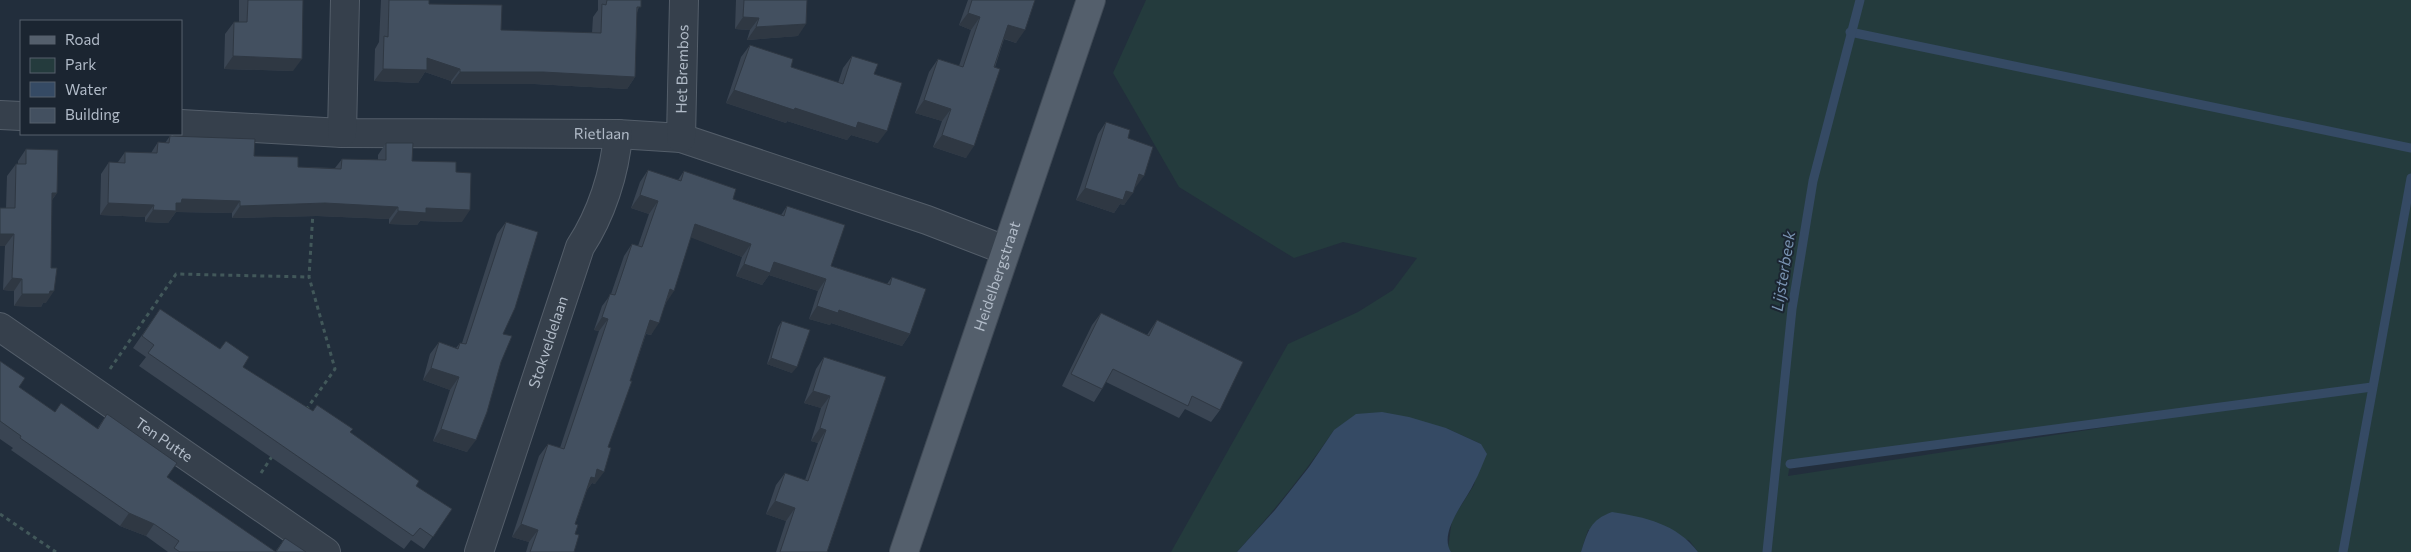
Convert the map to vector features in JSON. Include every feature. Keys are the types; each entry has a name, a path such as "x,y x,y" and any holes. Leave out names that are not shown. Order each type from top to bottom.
{"main road":[{"name":"Heidelbergstraat","path":"904,552 1091,0"}],"street":[{"path":"342,133 345,0"},
{"name":"Het Brembos","path":"681,138 684,0"},
{"path":"0,115 20,116"},
{"name":"Rietlaan","path":"182,124 342,133 618,134 681,138 927,220 1005,250"},
{"name":"Stokveldelaan","path":"478,552 580,247 594,226 616,155 618,134"},
{"name":"Ten Putte","path":"0,327 326,552"}],"path":[{"path":"301,416 335,369 309,278 313,209"},
{"path":"94,391 176,274 309,278"},
{"path":"244,496 278,448"},
{"path":"0,514 56,552"}],"green space":[{"path":"1146,0 2411,0 2411,552 1698,552 1689,540 1588,530 1581,552 1451,552 1448,548 1452,520 1474,485 1481,444 1446,428 1334,430 1312,462 1237,552 1171,552 1288,344 1358,312 1393,290 1417,258 1343,242 1294,258 1179,187 1113,73","holes":["2336,392 1788,476 1790,464"]}],"water":[{"path":"1382,412 1409,417 1446,428 1481,444 1487,454 1476,480 1450,526 1448,544 1451,552 1237,552 1275,510 1309,467 1334,430 1356,414"},
{"path":"1612,512 1660,523 1690,542 1698,552 1581,552 1594,523"}],"building":[{"path":"248,0 303,0 302,59 233,56 234,22 247,22"},
{"path":"389,0 429,0 429,4 502,5 501,30 601,33 602,4 606,5 607,0 641,0 641,7 637,7 635,77 543,72 460,72 460,69 427,58 427,70 383,69 384,36 388,37"},
{"path":"744,0 807,0 806,24 756,27 759,18 743,17"},
{"path":"972,0 1035,0 1025,30 1008,25 994,67 1000,69 974,146 942,135 951,109 924,100 938,59 963,67 980,17 968,13"},
{"path":"750,45 793,59 791,67 843,84 852,56 878,64 874,74 902,83 887,131 858,122 856,128 734,90"},
{"path":"1106,122 1130,130 1128,138 1153,147 1144,176 1139,174 1133,193 1126,191 1123,200 1085,188"},
{"path":"170,136 255,139 254,156 298,157 298,167 341,169 342,159 386,160 386,143 413,143 412,161 456,162 456,172 471,173 470,210 426,208 426,213 398,211 398,207 325,203 240,206 240,201 182,199 181,203 176,203 176,211 153,210 154,205 108,203 109,162 125,163 125,152 157,153 158,142 169,143"},
{"path":"26,149 58,150 57,193 52,193 51,268 57,268 54,291 50,291 49,294 22,294 22,279 12,278 14,234 0,234 0,208 15,208 16,164 26,164"},
{"path":"648,170 681,181 684,171 736,189 733,199 784,216 787,206 845,225 831,266 890,285 892,277 926,289 910,334 839,310 838,313 817,306 826,279 774,262 770,273 744,264 751,244 695,224 674,291 670,289 659,323 650,320 630,381 632,381 608,447 611,448 604,472 597,469 595,478 591,477 575,524 578,525 575,534 579,535 574,552 530,552 538,530 521,524 548,444 564,449 608,319 602,317 610,294 615,295 632,244 642,247 658,201 640,195"},
{"path":"506,222 538,232 515,308 503,334 512,336 501,362 487,412 476,440 441,429 459,377 431,368 439,342 458,349 460,343 466,344"},
{"path":"160,309 220,349 226,341 249,357 243,367 313,411 317,405 353,429 350,432 419,481 416,486 452,509 433,537 420,528 413,536 148,353 154,345 142,336"},
{"path":"1101,313 1149,336 1157,320 1243,362 1220,410 1192,396 1188,406 1113,369 1102,389 1071,374"},
{"path":"782,321 810,330 797,367 771,358"},
{"path":"824,357 886,377 827,552 780,552 795,508 775,501 785,473 808,481 826,430 820,428 830,396 813,391"},
{"path":"0,361 25,378 19,387 55,412 61,403 98,429 107,414 177,463 167,477 276,552 180,552 174,548 179,541 154,524 129,513 20,438 21,436 0,421"},
{"path":"285,538 306,552 276,552"}],"waterway":[{"name":"Lijsterbeek","path":"1767,552 1792,309 1813,181 1860,0"},
{"path":"1850,32 2411,148"},
{"path":"2343,552 2411,178"},
{"path":"1790,464 2372,387"}]}
